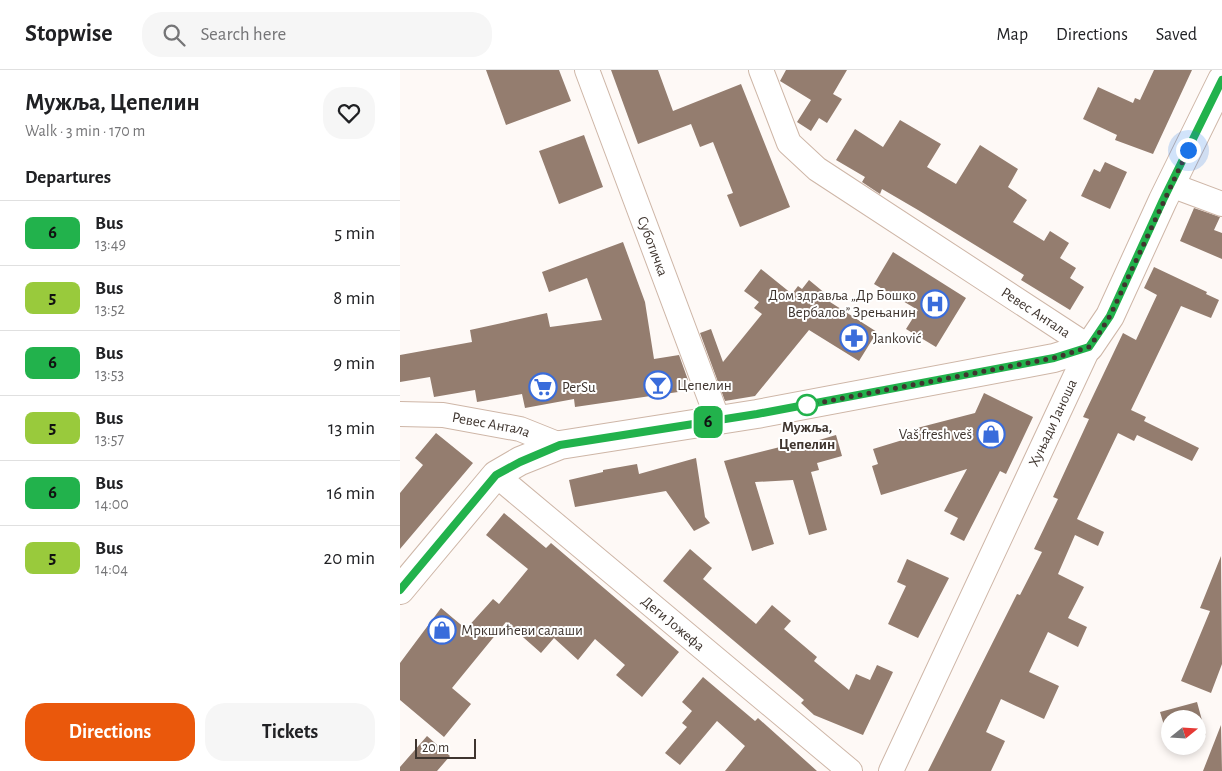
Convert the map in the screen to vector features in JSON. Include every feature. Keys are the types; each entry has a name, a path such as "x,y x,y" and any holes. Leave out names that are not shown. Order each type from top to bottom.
{"street":[{"name":"Суботичка","path":"587,70 718,420"},
{"name":"Ревес Антала","path":"761,70 790,143 817,169 1089,347"},
{"name":"Хуњади Јаноша","path":"891,771 1089,347 1110,316 1222,80"},
{"path":"1171,185 1222,204"},
{"name":"Ревес Антала","path":"400,414 443,415 510,427 560,445 718,420 1054,358 1089,347"},
{"path":"400,590 496,475 520,462 560,445"},
{"name":"Деги Јожефа","path":"496,475 850,771"}],"building":[{"path":"486,70 559,70 571,101 506,125"},
{"path":"611,70 658,70 673,111 741,84 790,207 740,227 727,195 733,193 713,142 700,147 691,124 638,144"},
{"path":"786,70 847,70 833,94 842,99 827,123 819,118 811,131 797,122 811,100 780,81"},
{"path":"1154,70 1192,70 1153,154 1115,140 1117,135 1083,119 1098,87 1133,103 1135,98 1140,100"},
{"path":"900,120 941,144 927,167 956,184 980,145 1018,169 1008,187 1027,200 1013,222 1044,241 1050,231 1069,243 1060,258 1076,268 1070,278 1084,287 1070,310 1021,280 1024,275 918,210 882,189 880,194 862,182 865,177 836,160 855,129 883,147"},
{"path":"584,135 603,187 559,204 539,151"},
{"path":"1105,162 1127,172 1110,209 1081,196 1094,169 1100,172"},
{"path":"1194,208 1220,217 1214,230 1222,233 1222,259 1180,241"},
{"path":"623,242 645,302 654,359 679,355 688,380 683,382 685,391 575,407 574,399 525,408 522,394 477,402 475,390 434,397 430,377 400,382 400,355 472,342 470,330 547,313 550,327 602,320 587,278 549,292 542,272"},
{"name":"Дом здравља „Др Бошко Вербалов” Зрењанин","path":"893,252 966,298 936,347 906,329 918,310 874,284"},
{"path":"1154,267 1207,292 1206,294 1219,300 1211,318 1181,306 1131,410 1146,417 1144,421 1199,448 1192,461 1137,435 1134,441 1118,433 1077,519 1104,532 1098,546 1075,535 1058,574 1084,587 1068,618 1087,627 1078,647 1048,632 1029,672 1059,686 1044,719 1001,699 986,732 1005,741 991,771 928,771 1017,594 1020,595 1042,552 1034,549 1058,499 1053,497 1089,419 1083,417 1123,333 1136,340 1157,295 1144,288"},
{"path":"761,269 792,294 798,286 802,289 809,280 832,299 830,302 877,332 859,361 809,330 755,396 725,401 700,333 711,329 723,362 762,314 754,308 759,302 744,291"},
{"path":"984,393 1033,417 1006,474 1000,471 964,541 950,534 958,518 944,511 967,469 881,495 872,466 878,464 873,449 919,435 917,428 975,413"},
{"path":"436,433 473,463 400,549 400,493 423,465 415,458"},
{"path":"836,435 842,456 817,463 819,470 811,472 827,530 809,535 793,480 755,482 774,544 752,551 724,461 780,447 782,451"},
{"path":"696,458 705,517 710,523 694,531 666,491 575,507 569,480 603,472 603,470 637,464 639,474"},
{"path":"504,513 546,548 551,543 679,652 642,697 616,675 625,665 595,639 578,660 554,638 541,653 506,622 452,688 471,704 444,737 400,700 400,663 441,608 466,629 493,599 499,604 528,569 486,535"},
{"path":"690,549 712,568 703,579 756,624 772,605 791,621 784,629 817,657 814,661 849,690 856,674 870,680 877,665 893,672 863,735 814,715 801,703 804,700 663,581"},
{"path":"1221,556 1222,664 1211,693 1181,681 1210,611 1200,608"},
{"path":"907,559 949,578 918,638 888,624 906,586 897,582"},
{"path":"703,677 755,721 758,718 817,771 725,771 745,746 717,721 680,765 665,753 687,727 682,723 692,711 682,702"},
{"path":"1197,702 1199,710 1167,710"},
{"path":"1221,725 1222,771 1203,771"},
{"path":"427,736 450,756 437,771 400,771 400,767"}],"bus line":[{"name":"6","path":"400,590 496,475 520,462 560,445 757,414 1054,358 1089,347 1110,316 1163,200 1222,80"}],"place":[{"name":"Дом здравља „Др Бошко Вербалов” Зрењанин","path":"935,304"},
{"name":"Janković","path":"854,338"},
{"name":"Цепелин","path":"658,385"},
{"name":"PerSu","path":"543,387"},
{"name":"Мужља, Цепелин","path":"807,405"},
{"name":"Vaš fresh veš","path":"991,434"},
{"name":"Мркшићеви салаши","path":"442,630"}],"route":[{"path":"807,405 1054,358 1089,347 1110,316 1188,150"}]}
